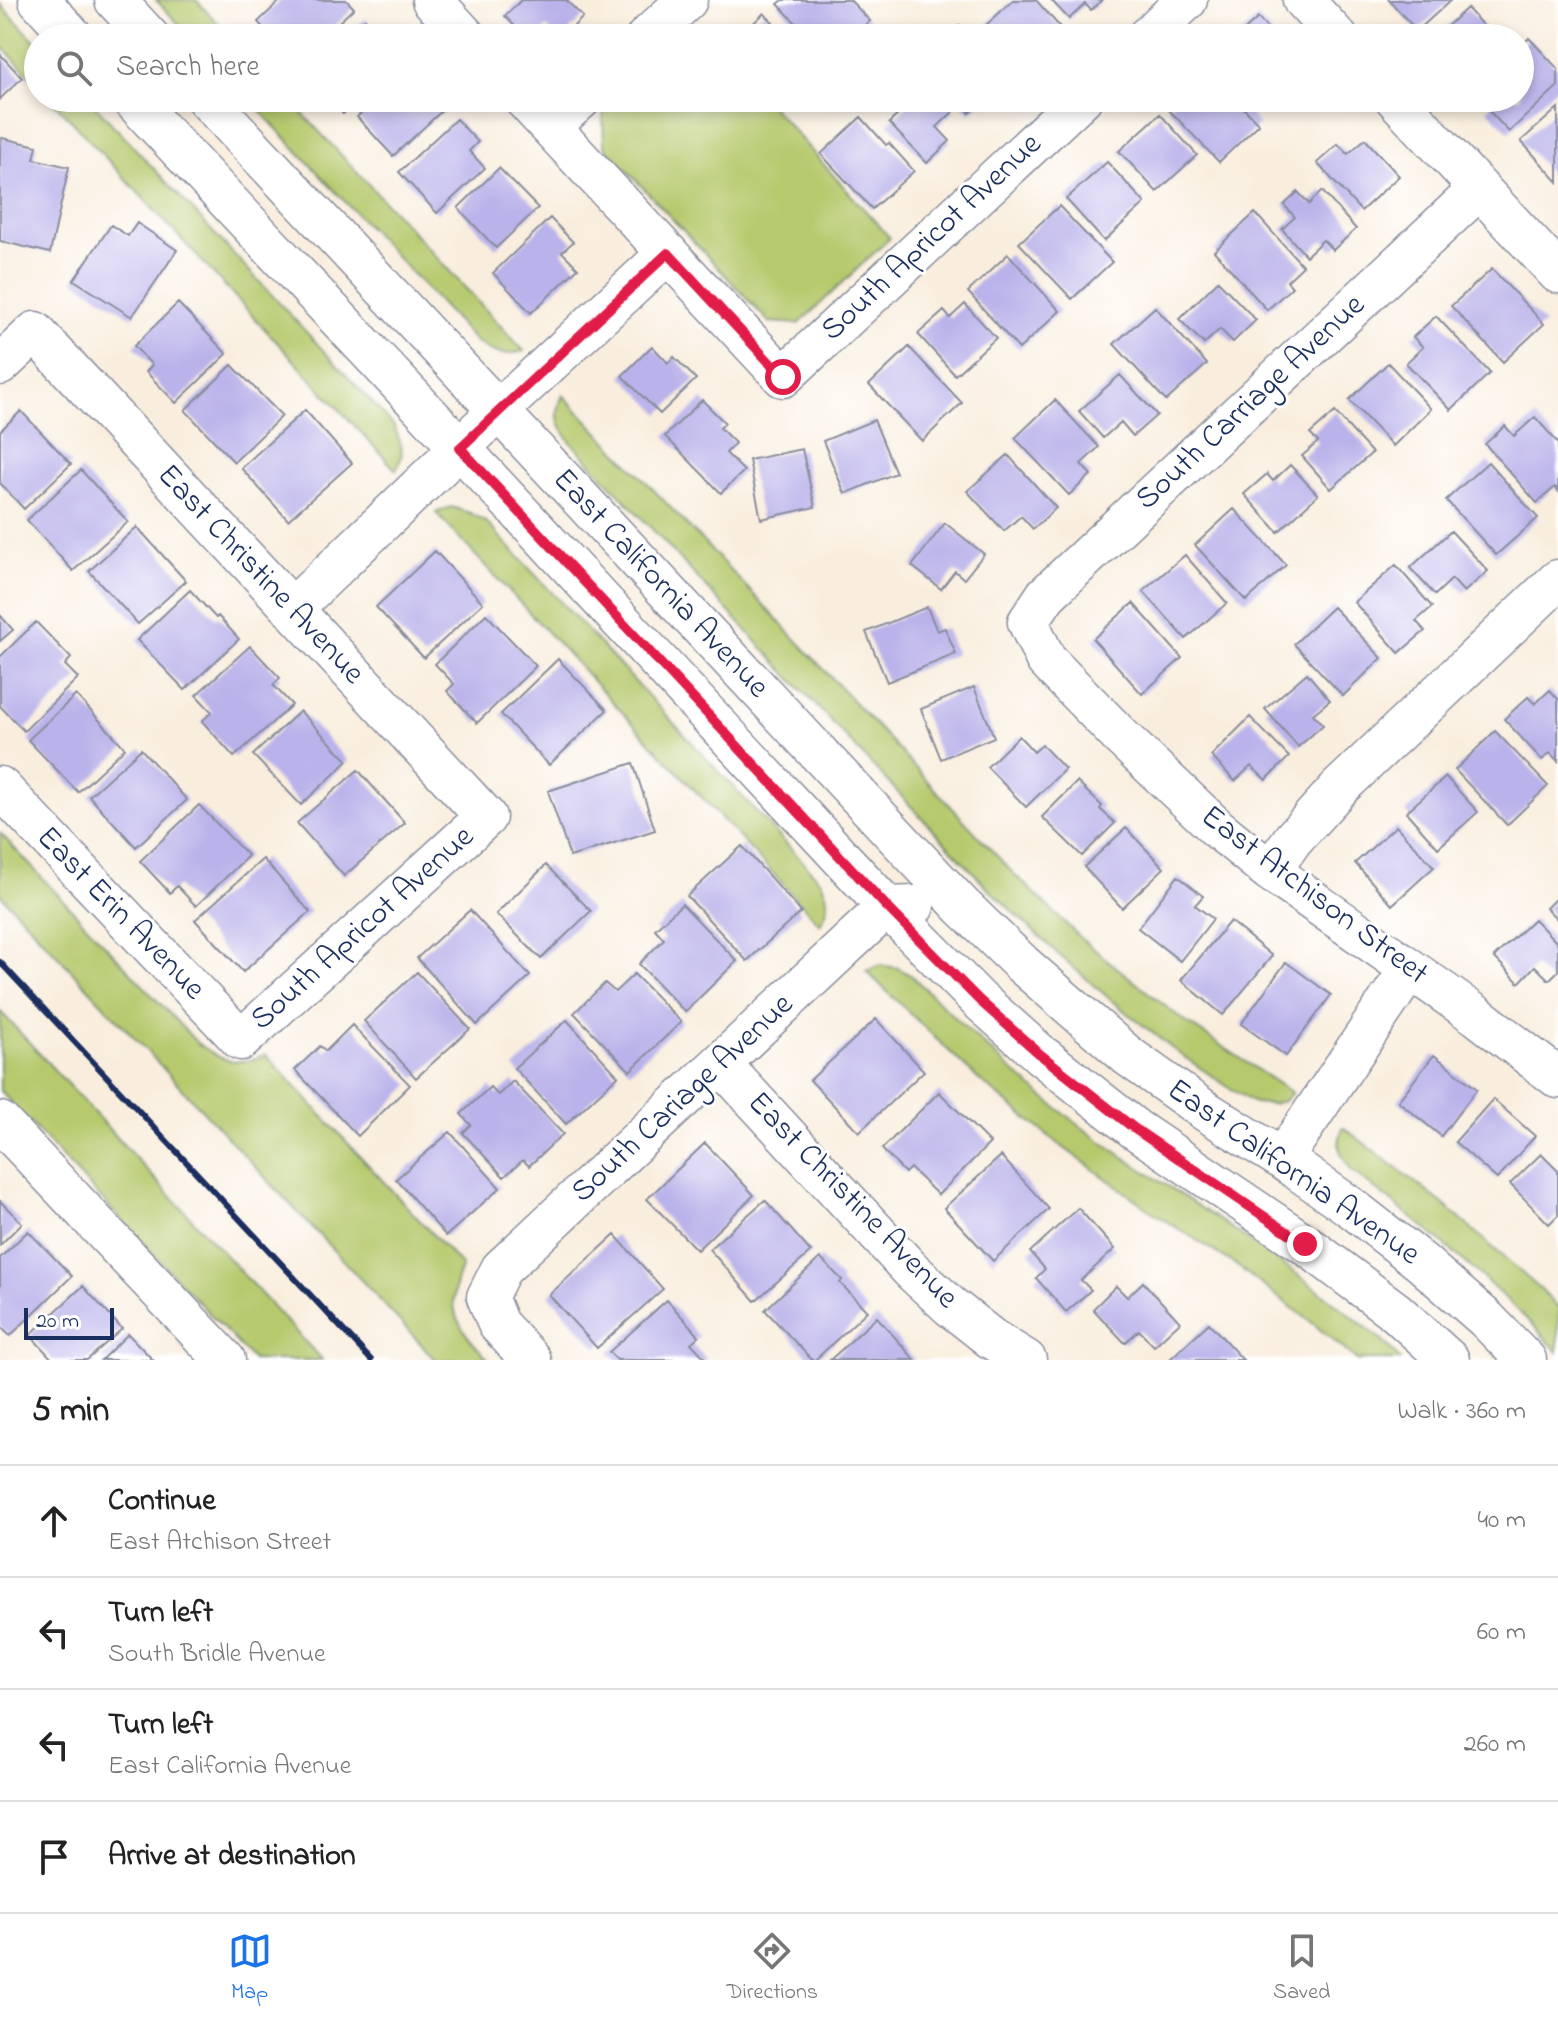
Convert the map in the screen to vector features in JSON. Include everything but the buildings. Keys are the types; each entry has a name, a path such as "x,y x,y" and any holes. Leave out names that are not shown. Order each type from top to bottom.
{"street":[{"path":"39,0 61,24"},
{"path":"115,0 137,24"},
{"path":"432,0 454,24"},
{"path":"661,24 687,0"},
{"path":"1161,24 1187,0"},
{"path":"1303,0 1325,24"},
{"name":"East California Avenue","path":"144,112 887,907 979,1000 1041,1055 1135,1129 1305,1244 1396,1312 1449,1360"},
{"name":"East California Avenue","path":"219,112 962,906 1022,964 1128,1056 1352,1208 1421,1262 1486,1319 1526,1360"},
{"path":"292,609 668,253 536,112"},
{"path":"550,127 567,112"},
{"name":"South Apricot Avenue","path":"668,253 783,377 1067,112"},
{"path":"1408,112 1558,273"},
{"name":"South Carriage Avenue","path":"1028,622 1046,595 1479,189"},
{"name":"East Christine Avenue","path":"0,365 35,332 486,817"},
{"path":"1270,871 1293,839 1340,787 1558,580"},
{"name":"East Atchison Street","path":"1028,622 1046,660 1217,828 1270,871 1555,1069"},
{"name":"East Erin Avenue","path":"0,787 241,1040"},
{"name":"South Apricot Avenue","path":"241,1040 486,817"},
{"name":"East California Avenue","path":"887,907 913,906 940,921 1026,1001 1075,1034 1128,1056"},
{"name":"South Cariage Avenue","path":"531,1360 498,1324 487,1297 501,1269 887,907"},
{"path":"1282,1159 1410,969"},
{"name":"East Christine Avenue","path":"721,1064 912,1271 981,1331 1026,1360"},
{"path":"0,1122 225,1360"}],"green space":[{"path":"156,0 196,0 219,24 179,24"},
{"path":"0,4 24,29 24,70 0,44"},
{"path":"63,112 101,112 393,425 401,448 401,459 396,470"},
{"path":"261,112 301,112 524,351 499,353 476,342"},
{"path":"777,112 890,238 799,324 769,322 604,146 603,114"},
{"path":"563,395 1011,871 1086,943 1183,1020 1292,1093 1284,1101 1271,1104 1254,1103 1234,1091 1174,1050 1111,1000 992,892 570,441 558,419"},
{"path":"451,507 486,522 821,881 828,903 820,924 436,513"},
{"path":"0,833 197,1043 230,1061 245,1061 266,1055 462,1266 454,1294 457,1318 489,1360 436,1360 0,894"},
{"path":"880,965 898,968 912,976 981,1043 1054,1106 1308,1283 1378,1337 1400,1360 1357,1360 1233,1263 1157,1215 1060,1145 978,1079 866,971"},
{"path":"0,1011 322,1360 253,1360 0,1091"},
{"path":"1343,1127 1442,1203 1541,1290 1558,1308 1558,1352 1459,1257 1352,1171 1340,1150"}],"railway":[{"path":"0,962 371,1360"}],"route":[{"path":"783,377 668,253 460,448 887,907 979,1000 1041,1055 1135,1129 1305,1244"}]}
